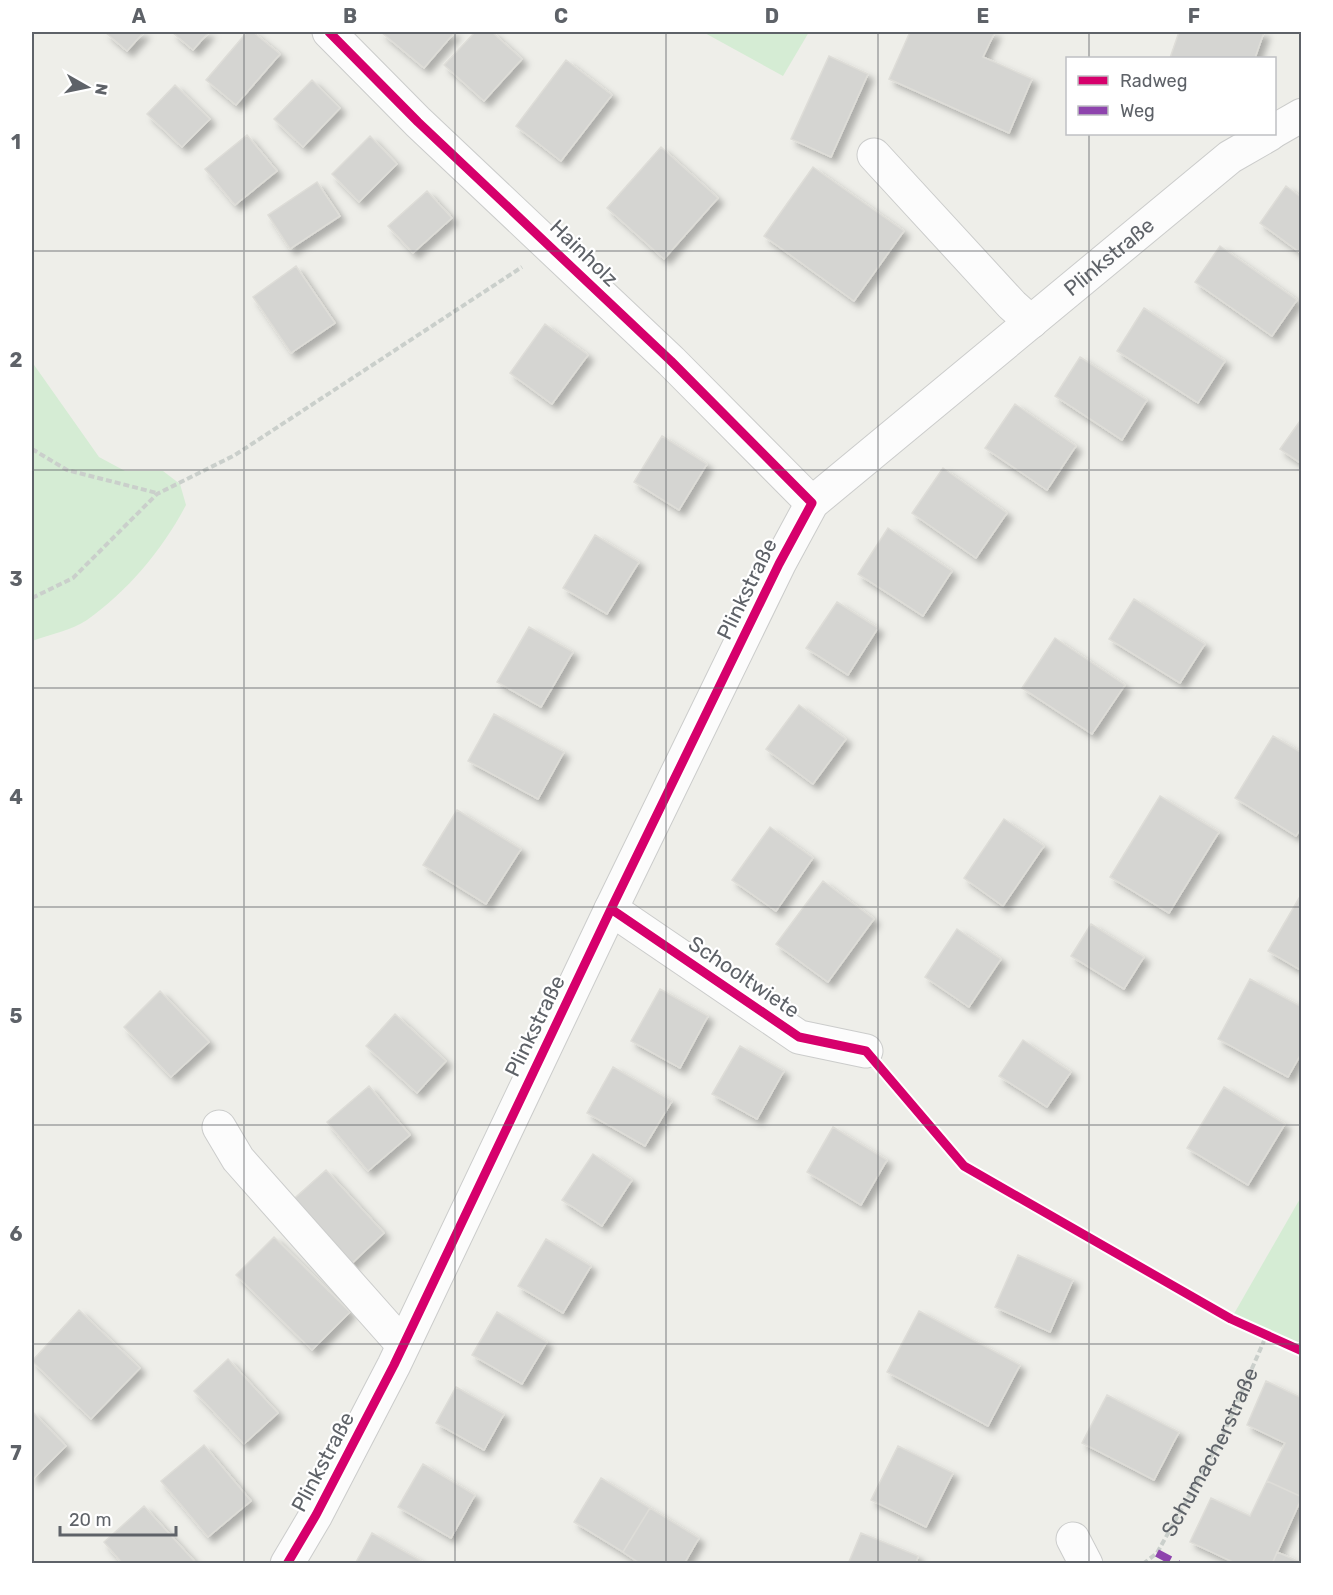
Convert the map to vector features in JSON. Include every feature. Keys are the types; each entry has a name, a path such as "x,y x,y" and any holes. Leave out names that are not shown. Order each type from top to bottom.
{"street":[{"name":"Hainholz","path":"328,32 418,122 671,361 812,502"},
{"path":"1276,130 1302,115"},
{"name":"Plinkstraße","path":"287,1563 316,1515 403,1345 611,909 779,564 812,502 1230,157 1268,135"},
{"path":"874,155 1031,322"},
{"name":"Schooltwiete","path":"611,909 800,1036 866,1051"},
{"path":"219,1127 238,1159 403,1345"}],"path":[{"path":"32,597 73,578 157,494 235,455 552,247"},
{"path":"32,449 67,470 157,494"}],"green space":[{"path":"703,32 809,32 783,76"},
{"path":"32,362 99,457 125,471 163,471 180,484 186,505 155,553 117,596 81,624 32,641"},
{"path":"1301,1197 1301,1354 1267,1334 1231,1319"}],"building":[{"path":"105,32 144,32 127,51"},
{"path":"172,32 209,32 193,50"},
{"path":"247,32 253,32 280,54 236,105 206,80"},
{"path":"381,32 455,32 424,68"},
{"path":"475,32 492,32 522,59 484,101 444,65"},
{"path":"910,32 995,32 983,57 1032,79 1009,133 889,79"},
{"path":"1179,32 1264,32 1255,57 1170,57"},
{"path":"829,56 868,74 831,157 791,139"},
{"path":"566,60 612,95 561,161 516,126"},
{"path":"312,80 340,108 303,147 274,119"},
{"path":"175,85 210,119 182,147 147,114"},
{"path":"247,135 277,171 235,205 205,169"},
{"path":"370,136 397,164 359,202 332,174"},
{"path":"661,147 718,198 664,259 607,208"},
{"path":"813,167 904,231 854,301 764,236"},
{"path":"317,182 340,216 290,249 268,215"},
{"path":"1286,186 1302,198 1302,254 1260,223"},
{"path":"427,191 452,218 413,253 388,226"},
{"path":"1220,246 1297,300 1272,336 1195,282"},
{"path":"296,266 335,323 291,353 253,297"},
{"path":"1144,308 1225,361 1198,403 1117,351"},
{"path":"545,324 588,355 552,404 510,373"},
{"path":"1080,357 1147,400 1122,440 1055,396"},
{"path":"1015,404 1076,446 1047,490 985,448"},
{"path":"1302,418 1302,464 1280,449"},
{"path":"662,436 707,464 679,510 634,482"},
{"path":"943,468 1007,513 976,558 912,513"},
{"path":"888,528 952,571 923,616 858,574"},
{"path":"595,535 639,562 607,614 563,588"},
{"path":"1134,599 1205,644 1180,683 1109,639"},
{"path":"837,602 878,628 848,675 806,648"},
{"path":"529,627 573,652 541,707 497,682"},
{"path":"1055,638 1125,685 1092,734 1022,688"},
{"path":"799,705 846,739 813,784 766,749"},
{"path":"494,714 564,752 538,799 468,761"},
{"path":"1273,736 1302,753 1302,827 1296,836 1235,798"},
{"path":"1160,796 1219,832 1169,913 1110,877"},
{"path":"457,810 521,849 486,904 423,865"},
{"path":"1004,819 1044,846 1003,906 964,878"},
{"path":"770,827 813,858 776,911 732,880"},
{"path":"823,881 874,919 828,982 776,944"},
{"path":"1302,893 1302,971 1268,951"},
{"path":"1091,924 1144,957 1124,989 1071,956"},
{"path":"957,929 1001,959 969,1007 925,977"},
{"path":"1250,979 1302,1007 1302,1052 1288,1077 1218,1039"},
{"path":"660,989 708,1016 680,1068 631,1041"},
{"path":"160,991 209,1042 171,1077 124,1027"},
{"path":"395,1014 446,1061 417,1093 366,1046"},
{"path":"1023,1040 1071,1072 1047,1107 999,1076"},
{"path":"740,1046 784,1071 757,1119 712,1094"},
{"path":"613,1067 672,1101 645,1146 587,1113"},
{"path":"369,1086 410,1135 368,1171 327,1122"},
{"path":"1224,1087 1285,1124 1248,1185 1187,1148"},
{"path":"833,1127 887,1160 861,1205 807,1172"},
{"path":"593,1154 632,1180 602,1226 562,1200"},
{"path":"326,1170 384,1233 347,1268 288,1204"},
{"path":"274,1237 350,1312 312,1350 236,1275"},
{"path":"546,1239 591,1266 563,1313 518,1286"},
{"path":"1018,1255 1073,1280 1050,1332 995,1307"},
{"path":"79,1310 140,1368 91,1419 32,1361"},
{"path":"919,1311 1020,1365 988,1426 887,1372"},
{"path":"497,1312 547,1342 522,1384 472,1355"},
{"path":"228,1359 278,1413 244,1444 194,1391"},
{"path":"1266,1381 1302,1398 1302,1497 1267,1481 1285,1443 1247,1425"},
{"path":"456,1387 504,1414 484,1450 436,1423"},
{"path":"1107,1395 1179,1432 1154,1480 1082,1443"},
{"path":"32,1411 66,1446 32,1480"},
{"path":"204,1445 251,1501 208,1537 161,1481"},
{"path":"898,1446 953,1473 926,1527 871,1500"},
{"path":"423,1464 475,1495 451,1538 398,1507"},
{"path":"601,1478 650,1508 623,1552 574,1522"},
{"path":"1267,1481 1302,1497 1272,1564 1237,1564 1190,1542 1211,1498 1250,1516"},
{"path":"144,1506 196,1564 123,1564 104,1542"},
{"path":"650,1508 699,1538 684,1564 641,1564 623,1552"},
{"path":"372,1533 423,1562 422,1564 355,1564"},
{"path":"861,1533 918,1556 916,1564 848,1564"},
{"path":"1277,1552 1302,1563 1302,1564 1272,1564"}],"marked path":[{"path":"1157,1553 1178,1564"}],"cycle path":[{"path":"287,1564 316,1515 394,1365 611,909 779,564 812,503 671,361 418,122 329,32"},
{"path":"611,909 799,1037 866,1051 964,1166 1231,1319 1302,1351"}]}
